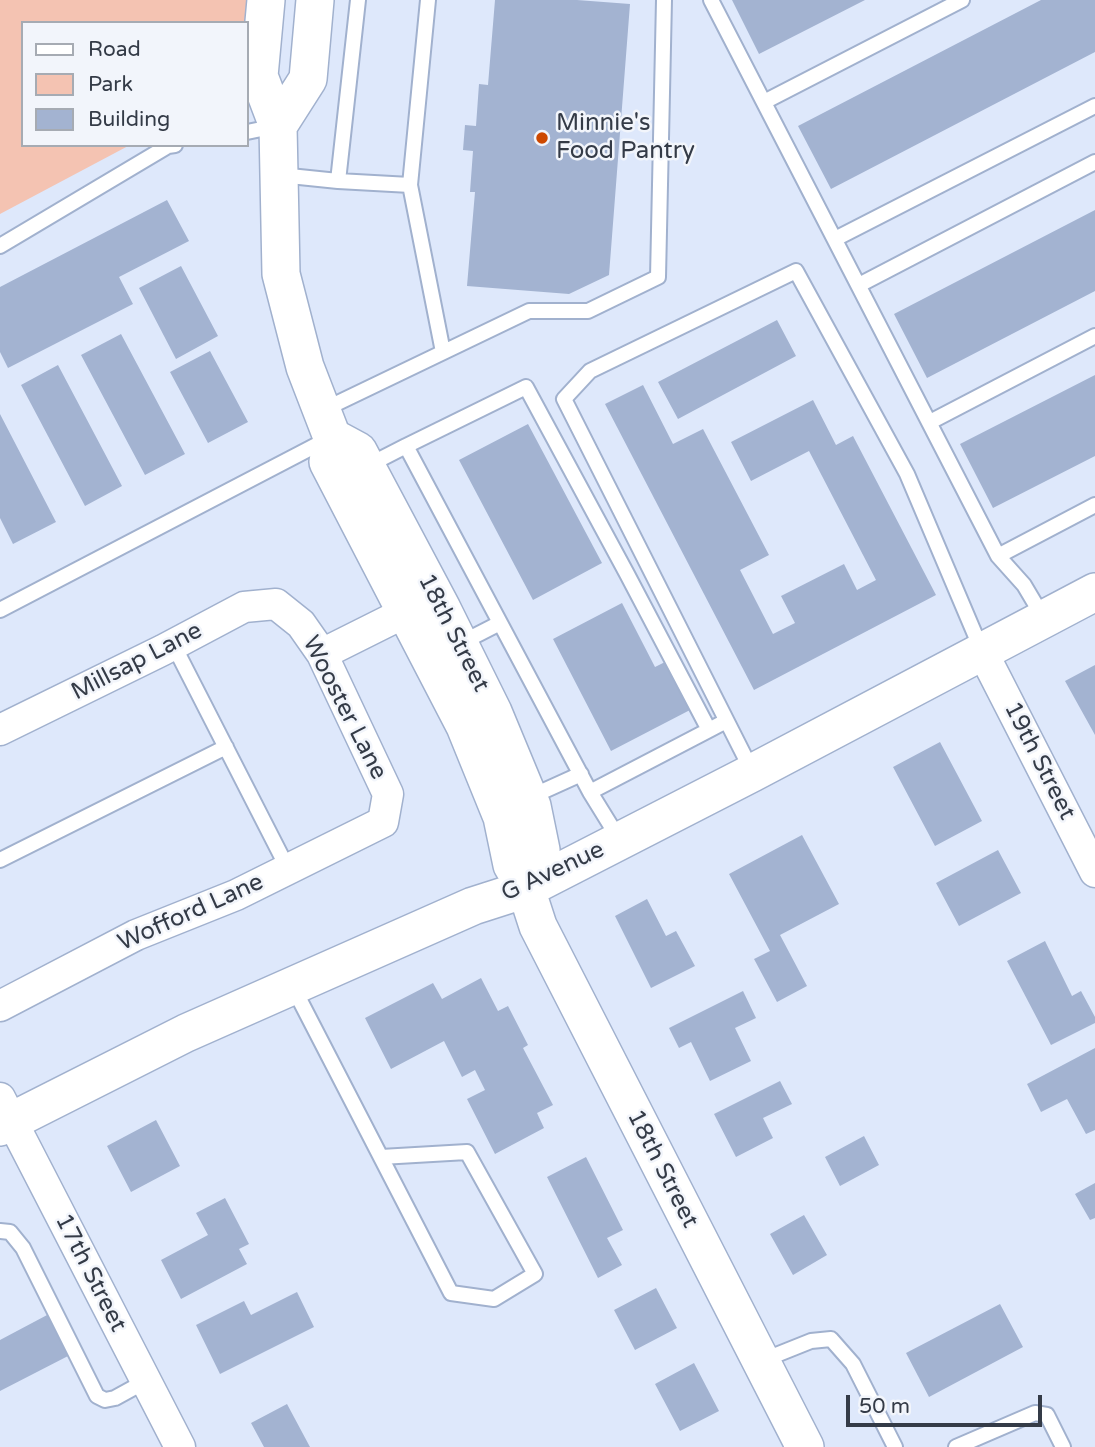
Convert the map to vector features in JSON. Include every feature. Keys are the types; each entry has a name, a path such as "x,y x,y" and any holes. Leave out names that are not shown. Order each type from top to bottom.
{"street":[{"name":"18th Street","path":"266,0 259,76 262,129 279,175 281,274 305,367 327,424 328,462 465,726 502,817 512,865 526,889 538,926 805,1447"},
{"path":"262,129 308,79 315,0"},
{"name":"18th Street","path":"327,424 358,452 493,712 528,798 541,850 526,889"},
{"name":"G Avenue","path":"4,1116 473,906 526,889 1095,592"},
{"name":"Millsap Lane","path":"0,730 244,607 276,604"},
{"name":"Wooster Lane","path":"276,604 301,624 322,654 388,794 383,822"},
{"path":"322,654 406,612"},
{"name":"19th Street","path":"982,652 1095,872"},
{"name":"Wofford Lane","path":"0,1006 135,935 236,895 383,822"},
{"name":"17th Street","path":"4,1116 180,1447"}],"lane":[{"path":"338,181 358,0"},
{"path":"428,0 410,185 443,352"},
{"path":"0,610 327,424 443,352 529,310 588,311 658,277 664,0"},
{"path":"711,0 998,556 1024,584 1044,619"},
{"path":"764,102 961,0"},
{"path":"835,239 1095,106"},
{"path":"0,246 167,147"},
{"path":"859,285 1095,162"},
{"path":"279,175 410,185"},
{"path":"752,773 564,399 590,372 796,271 906,474 982,652"},
{"path":"930,422 1095,335"},
{"path":"366,467 526,387 709,730"},
{"path":"406,446 590,792 620,840"},
{"path":"998,556 1095,505"},
{"path":"459,644 500,622"},
{"path":"173,644 288,869"},
{"path":"590,792 726,721"},
{"path":"0,860 226,747"},
{"path":"528,798 581,774"},
{"path":"292,985 451,1293 494,1299 535,1274 467,1152 381,1157"},
{"path":"0,1231 10,1232 23,1248 97,1396 105,1400 115,1398 146,1381"},
{"path":"760,1362 811,1341 831,1339 853,1364 895,1447"},
{"path":"956,1447 1035,1413 1047,1415 1063,1447"}],"green space":[{"path":"0,0 247,0 246,21 21,21 21,147 126,147 0,214"}],"building":[{"path":"495,0 577,0 630,4 609,275 569,294 467,286 475,192 470,192 473,151 463,150 465,125 476,126 479,84 488,85"},
{"path":"732,0 865,0 759,54"},
{"path":"1041,0 1095,0 1095,52 831,189 798,126"},
{"path":"167,200 189,241 119,277 133,304 8,368 0,352 0,287"},
{"path":"1095,210 1095,291 927,378 894,314"},
{"path":"181,266 218,336 176,359 139,288"},
{"path":"777,320 796,356 678,419 658,382"},
{"path":"121,334 185,454 145,475 81,355"},
{"path":"210,351 248,422 208,443 170,372"},
{"path":"58,365 122,486 85,506 21,385"},
{"path":"1095,375 1095,456 993,508 960,444"},
{"path":"643,385 673,444 703,429 769,555 740,570 773,634 795,623 781,596 844,564 857,590 876,580 809,451 751,481 731,442 813,400 836,445 853,436 936,595 754,690 605,404"},
{"path":"0,414 56,522 13,544 0,518"},
{"path":"528,424 602,563 533,600 459,460"},
{"path":"622,603 655,667 665,662 690,710 611,751 553,639"},
{"path":"1095,665 1095,735 1065,681"},
{"path":"940,742 982,821 935,846 893,767"},
{"path":"802,835 839,904 780,935 807,986 777,1002 754,959 770,951 729,874"},
{"path":"998,850 1021,893 959,926 936,883"},
{"path":"647,899 666,936 676,931 695,966 651,988 615,916"},
{"path":"1045,941 1072,996 1081,991 1095,1017 1095,1023 1051,1045 1007,961"},
{"path":"481,978 498,1011 508,1006 528,1045 523,1048 553,1105 537,1113 544,1128 495,1154 467,1099 485,1090 475,1070 462,1077 444,1041 391,1069 365,1018 433,983 442,999"},
{"path":"743,991 756,1018 735,1028 751,1061 710,1081 691,1042 679,1048 669,1028"},
{"path":"1095,1048 1095,1130 1086,1134 1067,1099 1041,1112 1027,1084"},
{"path":"780,1081 792,1104 763,1118 773,1138 736,1157 714,1114"},
{"path":"156,1120 180,1166 131,1192 107,1146"},
{"path":"864,1136 879,1165 840,1186 825,1157"},
{"path":"586,1157 623,1230 607,1238 622,1265 598,1278 547,1177"},
{"path":"1095,1183 1095,1218 1090,1220 1075,1194"},
{"path":"225,1198 249,1244 239,1249 247,1264 181,1299 161,1260 208,1235 196,1213"},
{"path":"804,1215 827,1255 793,1275 770,1234"},
{"path":"656,1288 677,1328 635,1350 614,1310"},
{"path":"297,1292 314,1327 220,1374 196,1325 244,1301 251,1315"},
{"path":"1000,1304 1023,1347 929,1397 906,1353"},
{"path":"49,1314 70,1355 0,1391 0,1340"},
{"path":"694,1363 719,1411 680,1431 655,1384"},
{"path":"287,1404 310,1447 264,1447 251,1423"}],"place":[{"name":"Minnie's Food Pantry","path":"542,138"}]}
